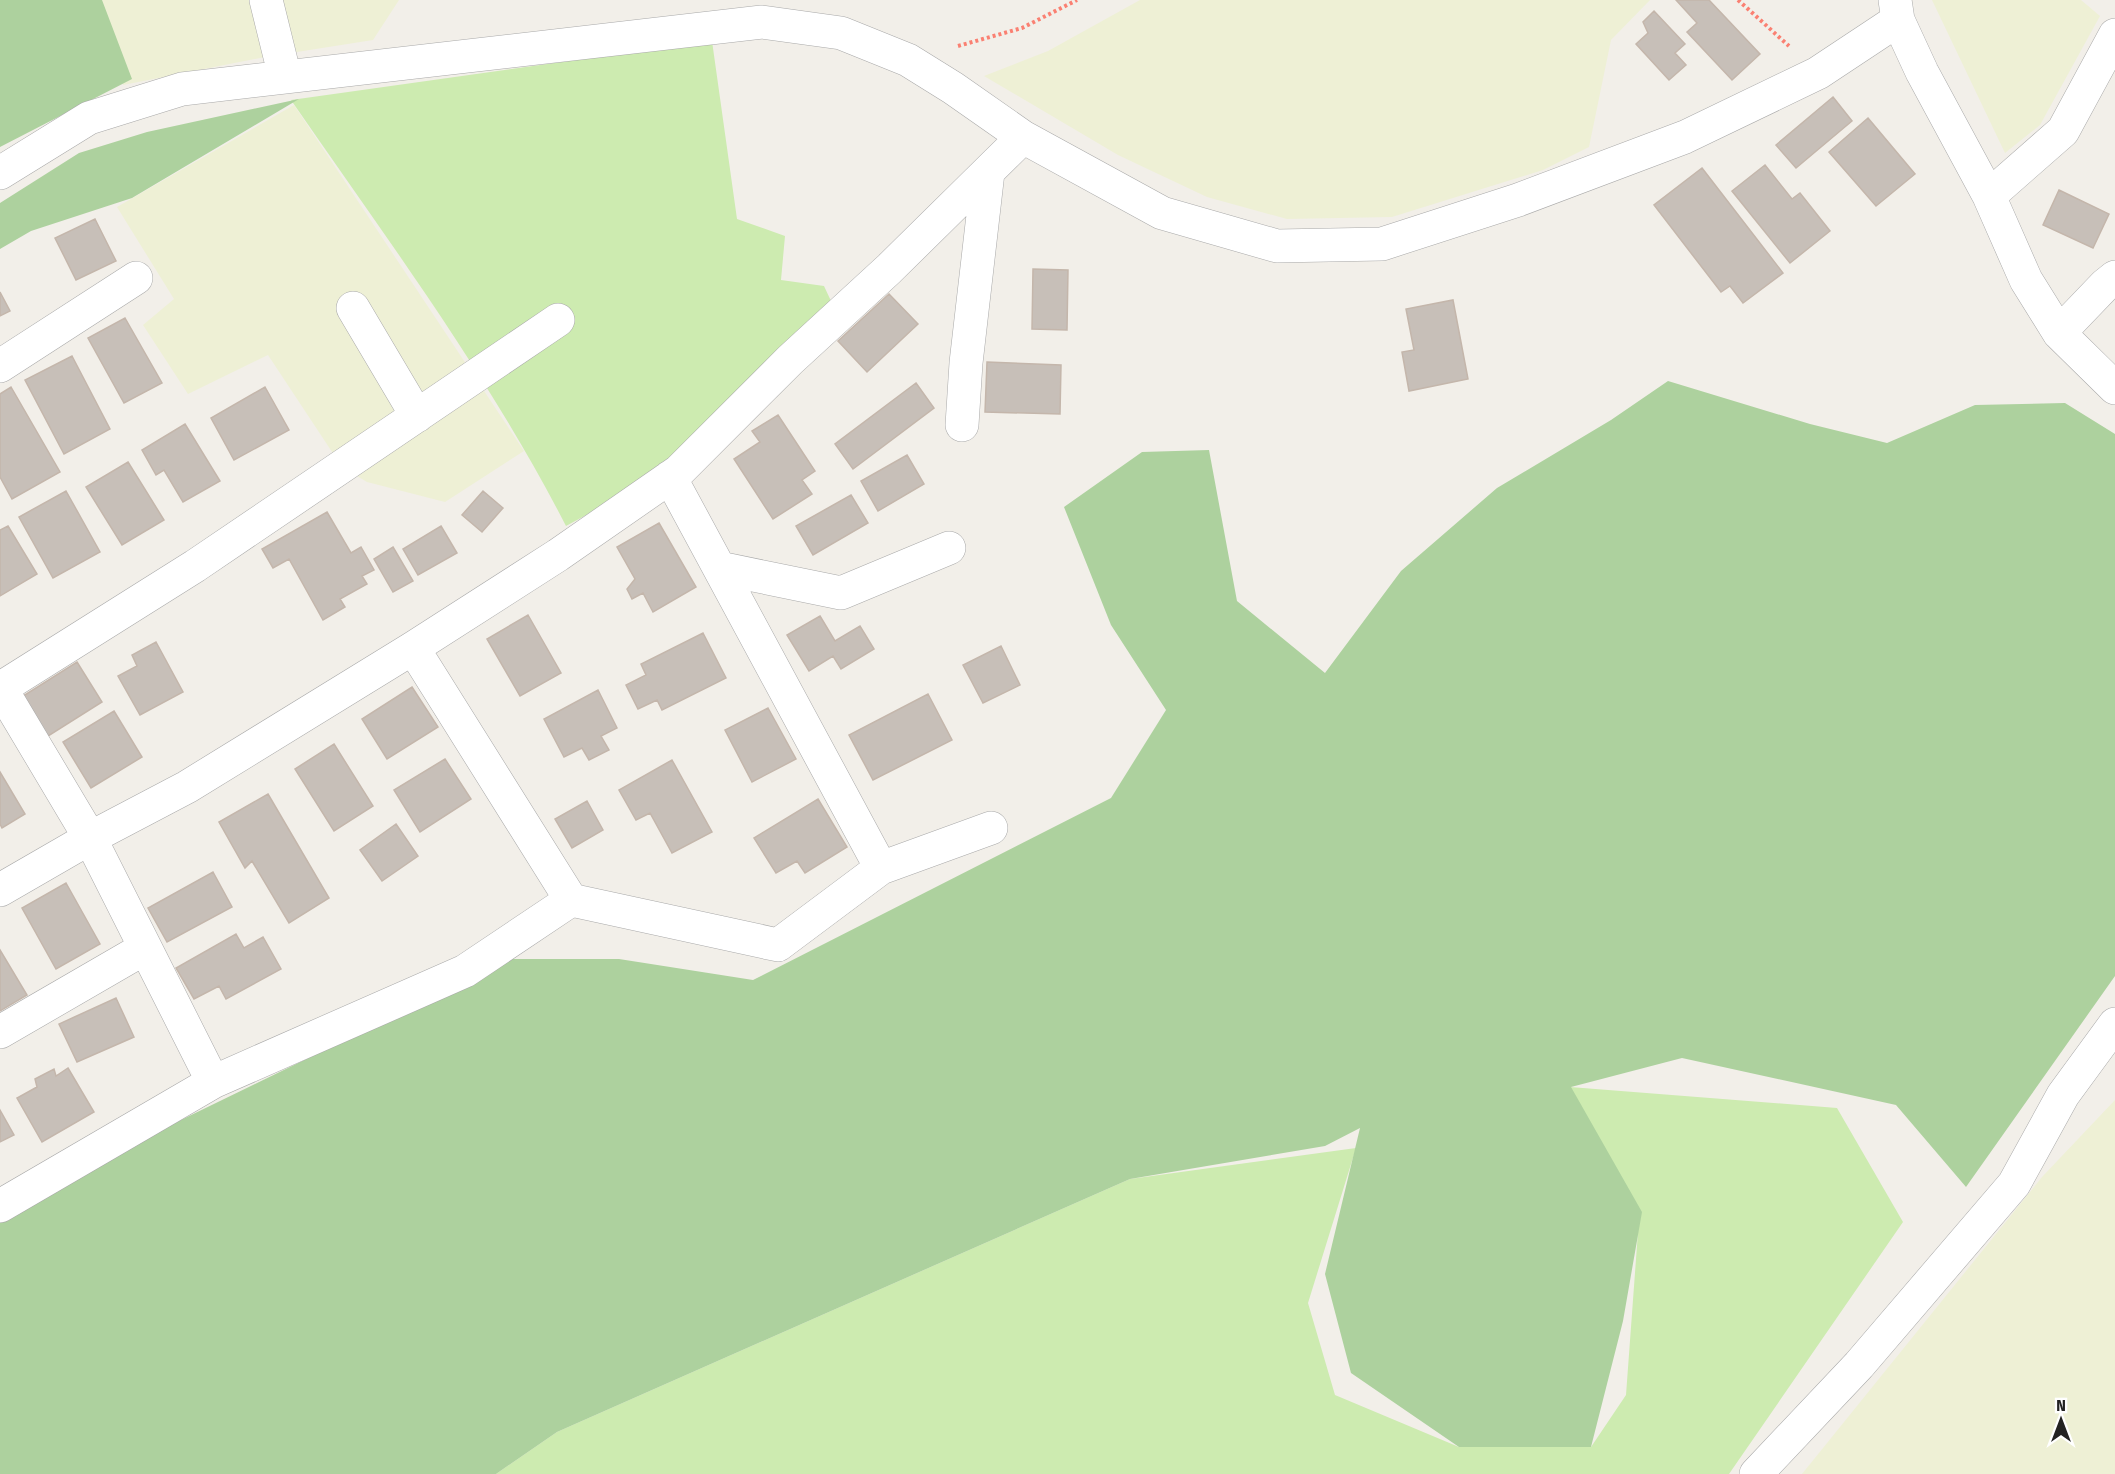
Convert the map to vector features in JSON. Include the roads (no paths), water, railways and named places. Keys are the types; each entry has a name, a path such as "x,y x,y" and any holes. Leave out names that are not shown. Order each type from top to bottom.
{"street":[{"path":"266,0 285,77"},
{"path":"0,173 89,118 182,89 285,77 762,11 841,33 908,60 1023,137 1162,213 1277,246 1382,244 1518,200 1685,137 1818,72 1896,10 1922,72 1989,196 2026,280 2059,333 2115,388"},
{"path":"1989,196 2063,131 2115,35"},
{"path":"0,890 90,838 187,787 413,648 558,555 679,471 790,360 889,269 1023,137"},
{"path":"962,425 966,363 988,172"},
{"path":"2059,333 2115,277"},
{"path":"0,366 136,278"},
{"path":"353,308 417,416"},
{"path":"213,1082 90,838 0,687 195,567 558,321"},
{"path":"670,477 880,868"},
{"path":"719,568 841,593 950,548"},
{"path":"413,648 571,900 778,945 880,868 991,828"},
{"path":"0,1206 213,1082 465,970 571,900"},
{"path":"0,1032 145,948"},
{"path":"1756,1474 1859,1365 2014,1184 2063,1095 2115,1024"}]}
